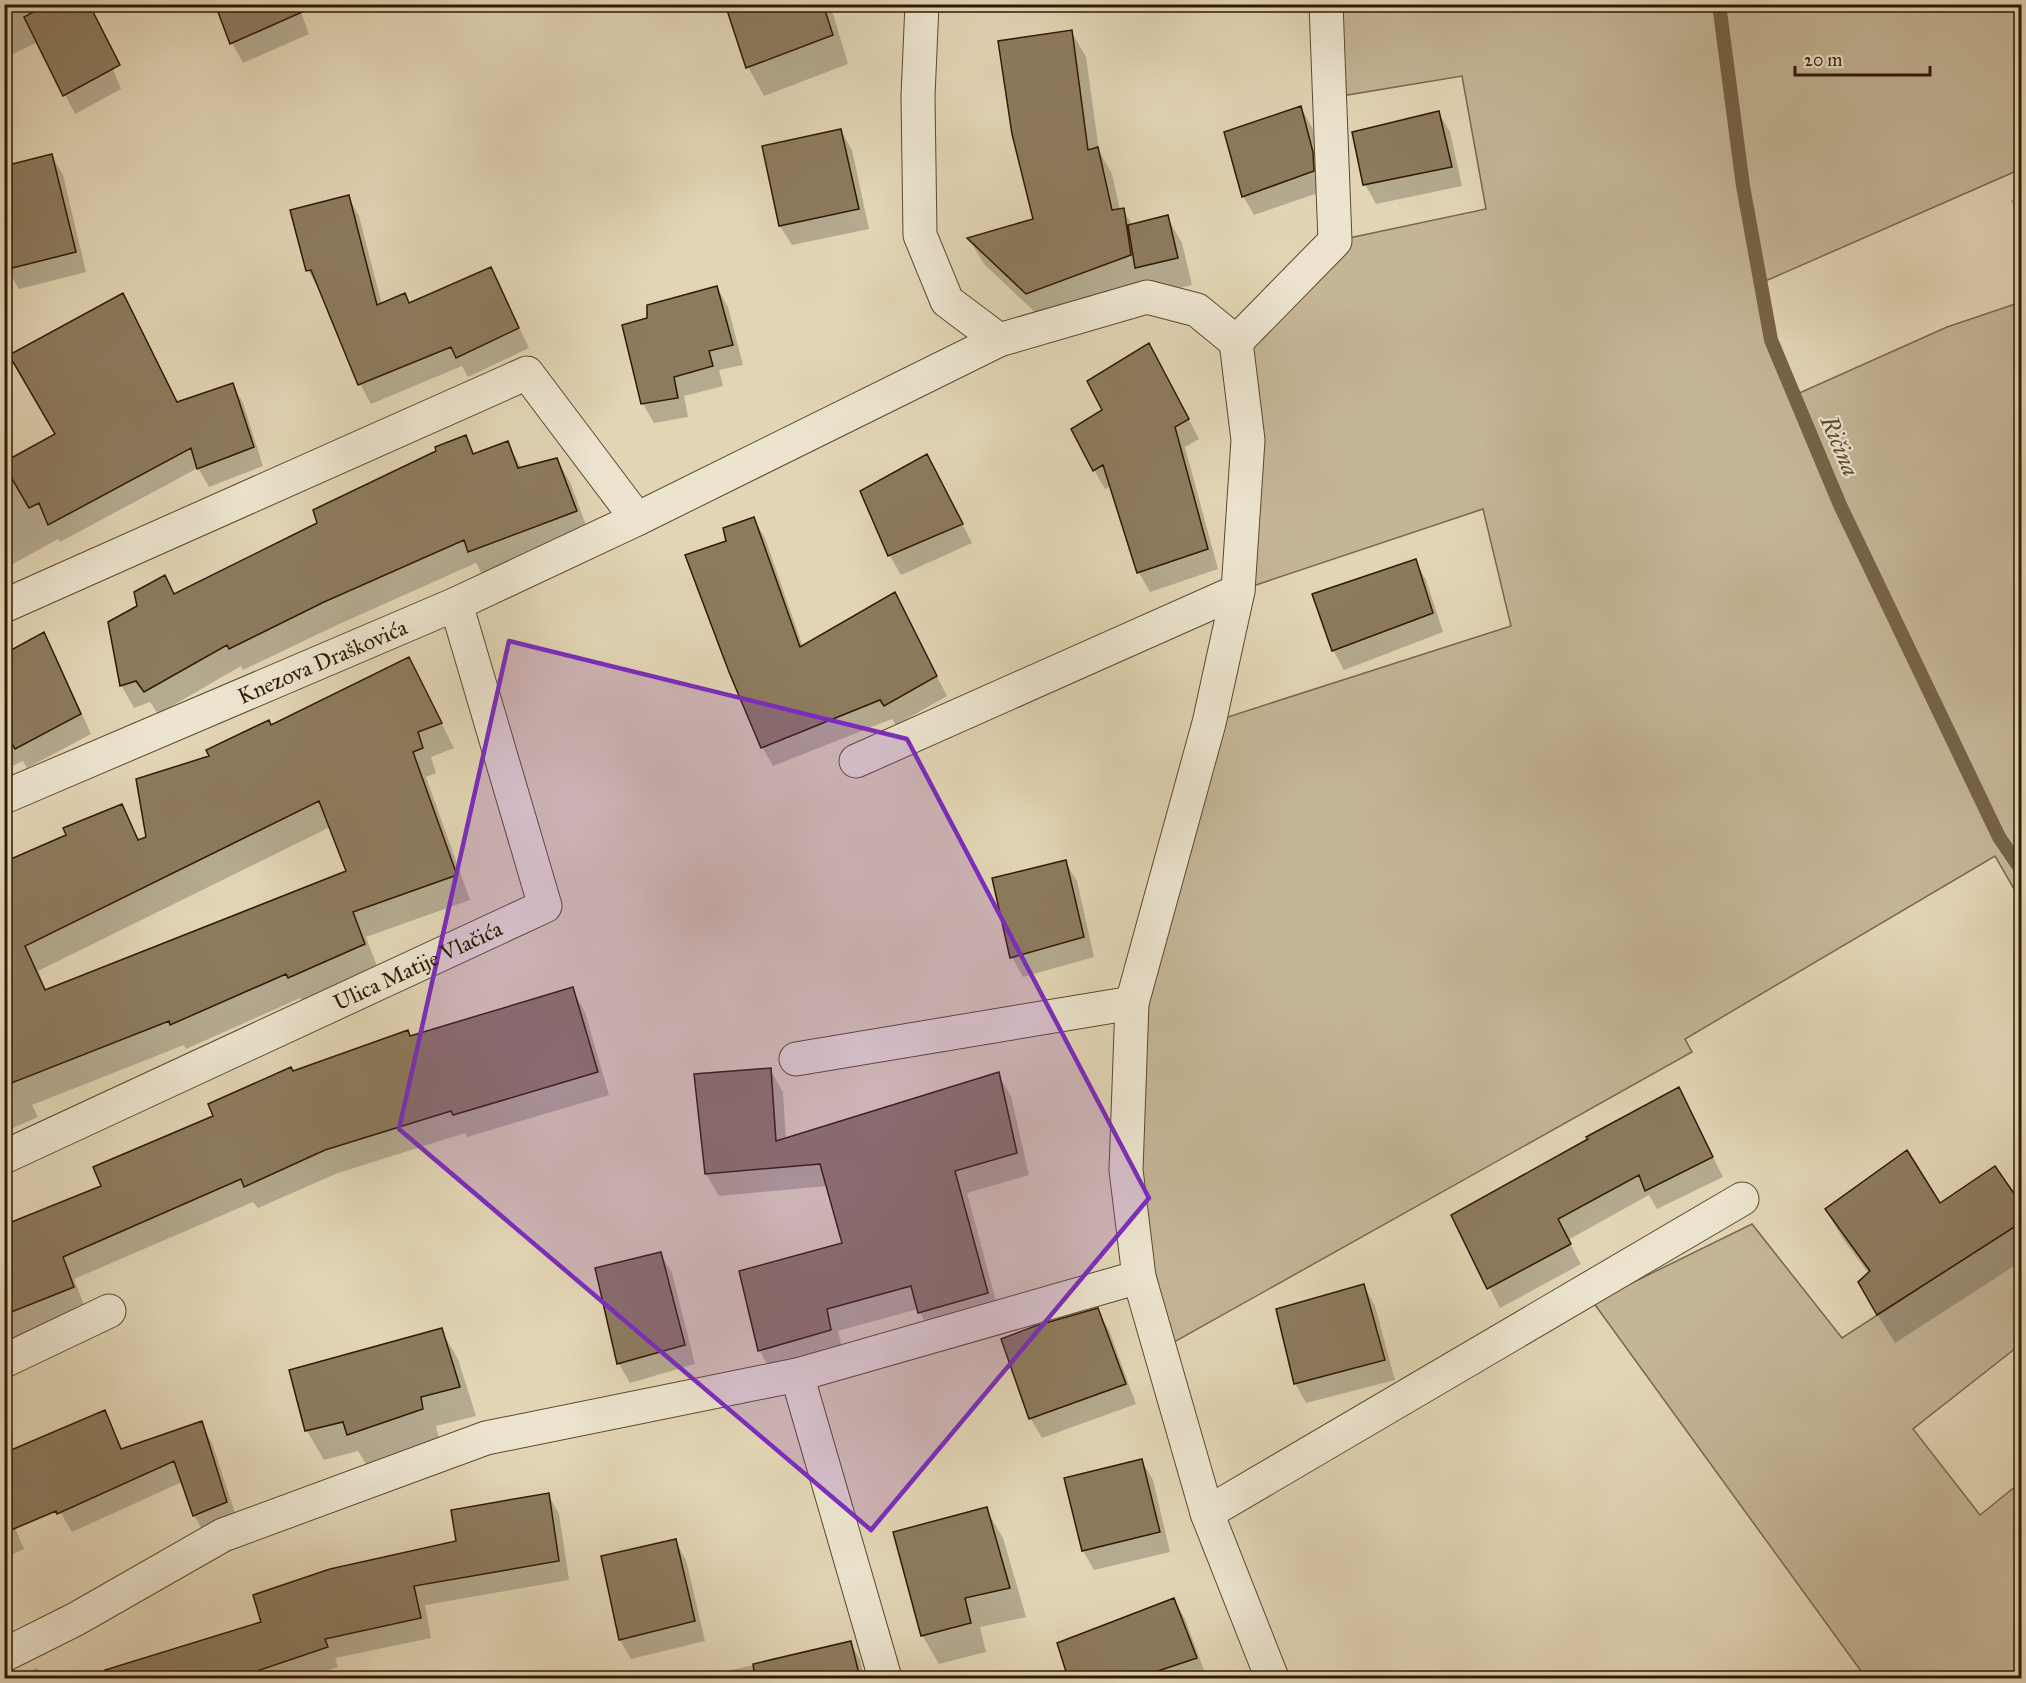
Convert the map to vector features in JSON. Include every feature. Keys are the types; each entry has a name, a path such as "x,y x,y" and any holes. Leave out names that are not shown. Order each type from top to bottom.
{"street":[{"path":"922,4 918,96 920,236 947,301 999,340"},
{"path":"1272,1678 1207,1513 1139,1277 1126,1170 1132,1003 1206,735 1238,591 1248,440 1236,342 1335,241 1326,4"},
{"name":"Knezova Draškovića","path":"4,797 456,604 637,519 999,340 1146,297 1197,310 1236,342"},
{"path":"4,606 527,373 637,519"},
{"path":"856,761 1238,591"},
{"name":"Ulica Matije Vlačića","path":"4,1157 545,906 456,604"},
{"path":"796,1059 1132,1003"},
{"path":"1207,1513 1742,1199"},
{"path":"4,1655 76,1619 223,1535 486,1438 797,1375 1139,1277"},
{"path":"4,1361 110,1311"},
{"path":"797,1375 885,1678"}],"highlighted area":[{"path":"509,641 907,739 1149,1198 871,1530 399,1129"}],"shaded area":[{"path":"1326,5 2021,5 2021,169 1761,283 1771,340 1795,395 1947,327 2021,302 2021,901 1995,856 1685,1039 1692,1052 1160,1350 1139,1277 1132,1003 1209,723 1511,626 1483,509 1238,591 1236,342 1335,241 1486,209 1462,76 1329,98"},
{"path":"2021,1222 2021,1344 1913,1429 1980,1515 2021,1482 2021,1678 1866,1678 1593,1302 1752,1224 1842,1338"}],"building":[{"path":"48,4 89,4 120,65 63,96 24,17"},
{"path":"215,4 320,4 230,44"},
{"path":"725,4 823,4 833,35 746,68"},
{"path":"1072,30 1088,150 1098,147 1112,210 1124,208 1131,255 1026,294 967,238 1033,219 1012,134 998,41"},
{"path":"1301,106 1313,152 1314,171 1242,197 1224,132"},
{"path":"1439,111 1452,167 1363,185 1352,132"},
{"path":"841,129 859,209 779,226 762,146"},
{"path":"52,154 76,252 4,270 4,166"},
{"path":"349,195 377,305 405,293 409,303 491,267 519,328 456,358 451,347 358,385 311,270 306,271 290,210"},
{"path":"1168,215 1178,258 1135,268 1128,225"},
{"path":"717,286 733,345 709,351 713,366 674,377 678,398 641,404 622,325 647,318 647,305"},
{"path":"123,293 177,402 233,383 254,447 197,469 191,448 48,525 39,503 29,508 4,465 4,462 55,434 9,355"},
{"path":"1149,343 1189,419 1175,427 1208,549 1137,573 1103,465 1093,471 1071,429 1102,410 1087,381"},
{"path":"466,435 473,454 508,441 518,468 557,458 577,511 468,552 464,540 324,602 229,649 227,645 144,692 136,681 120,686 108,622 137,606 134,592 165,575 174,594 317,523 313,510 436,451 435,447"},
{"path":"927,454 963,524 888,556 860,491"},
{"path":"754,517 800,647 895,592 937,676 884,706 880,700 761,748 729,672 685,555 726,541 723,528"},
{"path":"1416,559 1433,613 1332,651 1312,594"},
{"path":"44,632 81,714 15,749 4,729 4,654"},
{"path":"409,657 442,723 418,732 423,748 413,752 457,875 353,912 365,944 288,978 286,974 170,1025 169,1021 4,1086 4,862 66,835 63,828 122,804 138,840 146,837 136,779 209,756 206,750 269,720 271,725","holes":["319,801 346,871 45,990 25,946"]},
{"path":"1066,860 1084,937 1010,958 992,878"},
{"path":"573,987 598,1072 453,1115 451,1111 325,1150 244,1187 241,1179 63,1257 74,1287 4,1315 4,1225 101,1186 93,1167 213,1116 208,1104 291,1067 293,1071 408,1030 410,1036"},
{"path":"771,1068 776,1141 999,1072 1017,1153 955,1171 988,1293 918,1313 911,1286 827,1309 831,1330 758,1351 739,1271 842,1243 820,1164 705,1174 694,1074"},
{"path":"1679,1087 1713,1157 1645,1191 1639,1175 1558,1219 1571,1244 1487,1289 1451,1215 1588,1139 1586,1137"},
{"path":"1907,1150 1940,1203 1995,1166 2022,1205 2022,1222 1877,1315 1858,1282 1870,1271 1825,1209"},
{"path":"661,1252 685,1345 617,1364 595,1268"},
{"path":"1364,1284 1385,1360 1294,1384 1276,1309"},
{"path":"1098,1308 1126,1384 1029,1419 1001,1339 1035,1326"},
{"path":"442,1328 460,1387 421,1397 423,1409 347,1435 343,1422 305,1431 289,1370"},
{"path":"105,1410 121,1449 202,1421 227,1502 193,1516 174,1461 57,1514 56,1511 4,1533 4,1453"},
{"path":"1142,1459 1160,1532 1082,1551 1064,1478"},
{"path":"549,1493 559,1561 414,1586 421,1618 325,1639 328,1647 236,1678 107,1678 105,1670 261,1622 253,1595 330,1569 456,1541 451,1510"},
{"path":"987,1507 1010,1588 965,1598 971,1623 921,1636 893,1532"},
{"path":"676,1539 695,1621 619,1640 601,1556"},
{"path":"1174,1598 1197,1658 1137,1678 1068,1678 1057,1643"},
{"path":"851,1641 860,1678 755,1678 753,1664"}],"waterway":[{"name":"Ričina","path":"1719,4 1743,186 1771,340 1840,505 1999,837 2022,871"}]}
